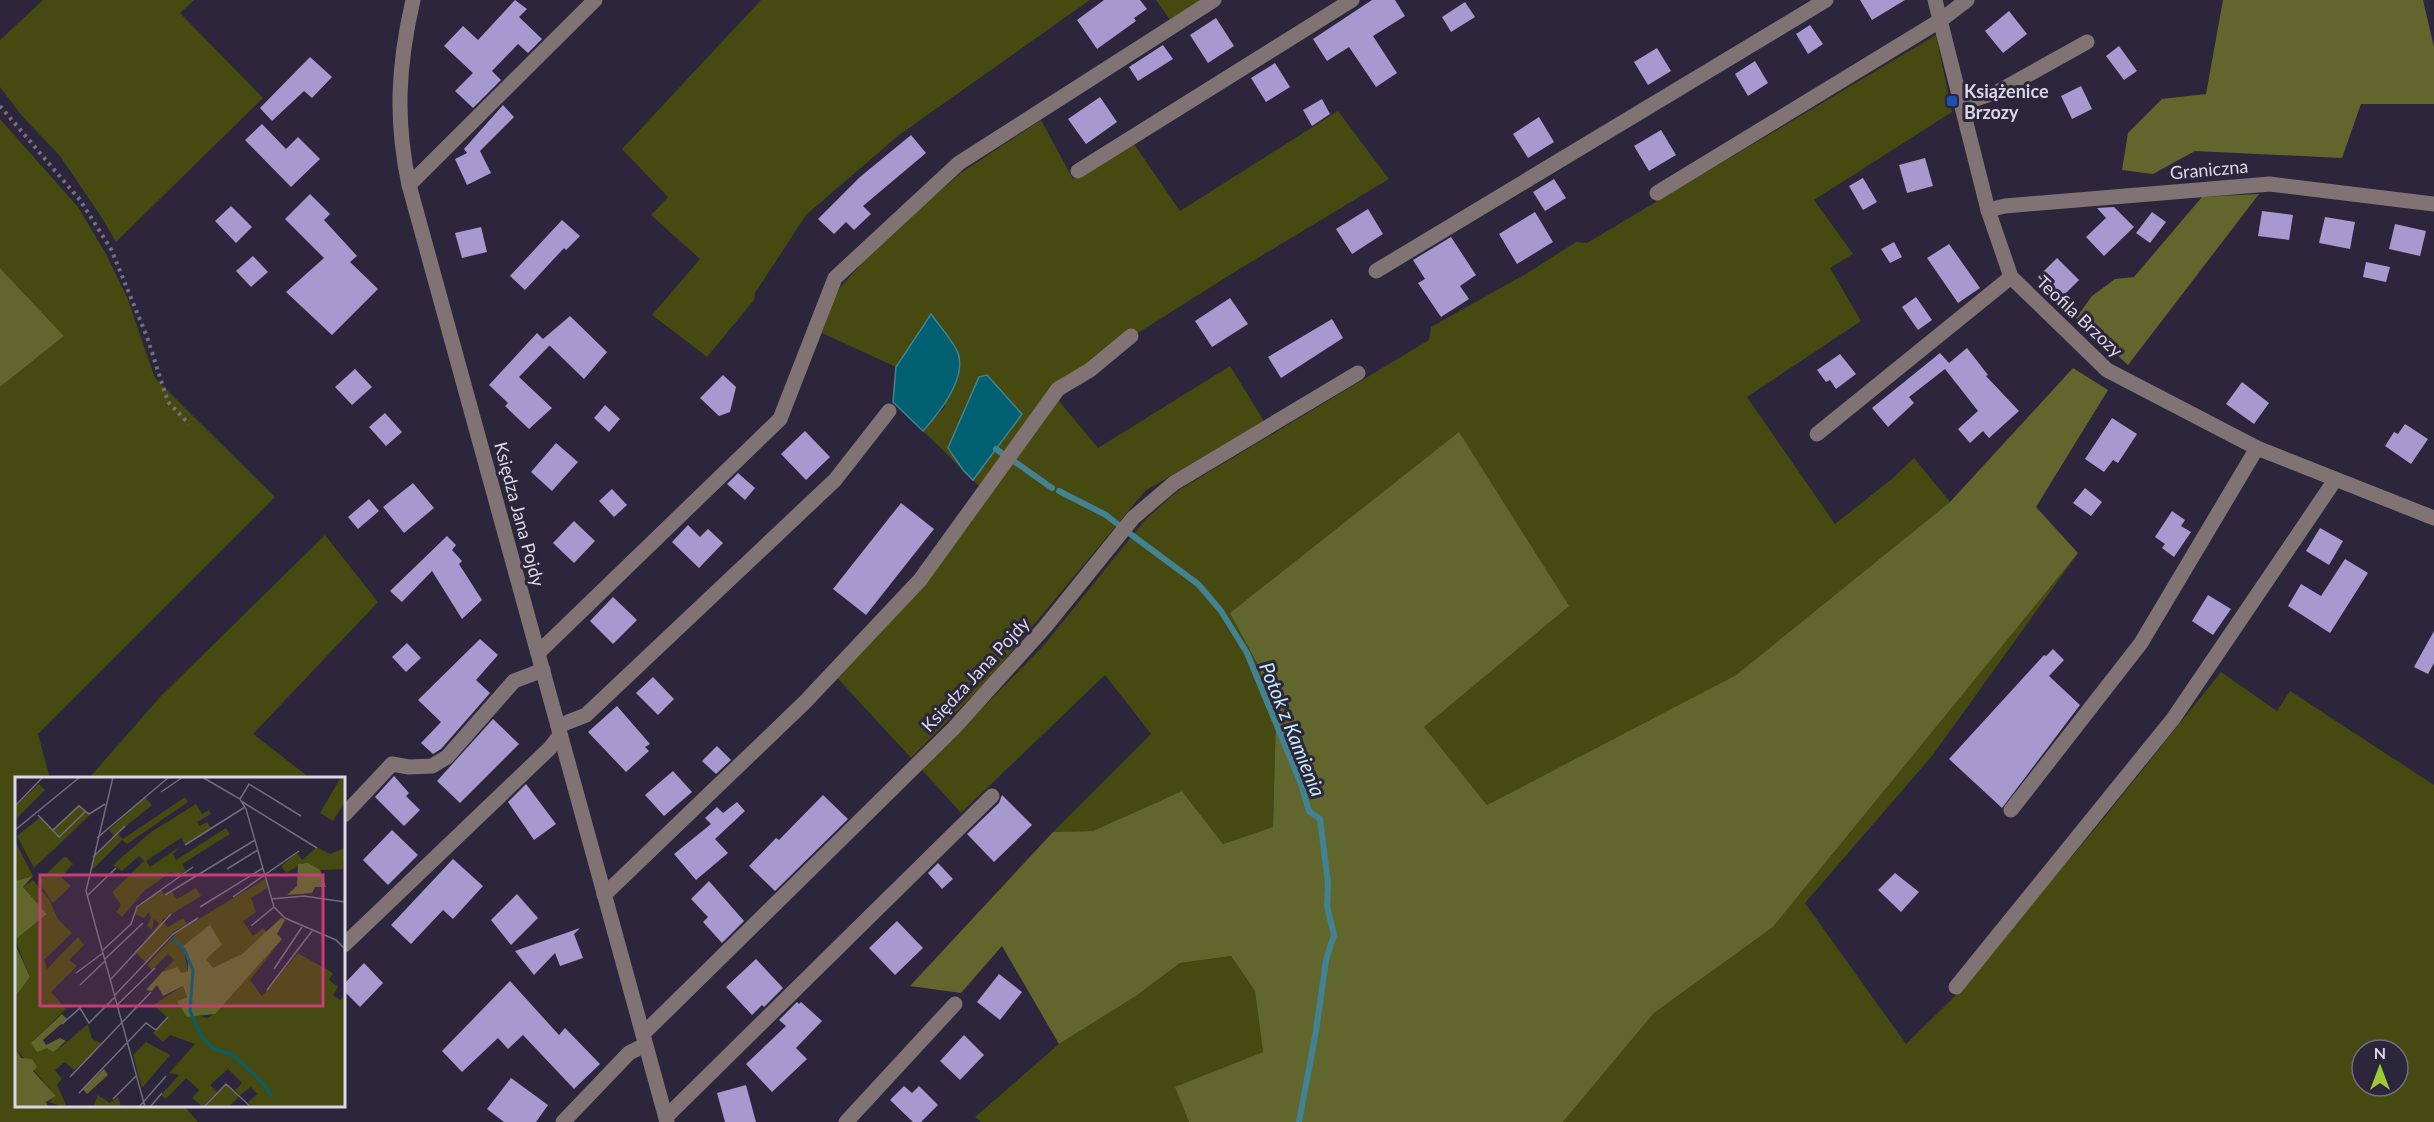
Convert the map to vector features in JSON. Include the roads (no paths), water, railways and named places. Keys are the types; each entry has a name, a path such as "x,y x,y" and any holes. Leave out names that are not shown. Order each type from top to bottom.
{"street":[{"name":"Księdza Jana Pojdy","path":"413,0 405,37 399,88 400,137 409,184 666,1120"},
{"path":"409,184 595,0"},
{"path":"538,653 780,419 835,278 959,163 1214,0"},
{"path":"1078,171 1353,0"},
{"path":"1376,271 1826,0"},
{"name":"Teofila Brzozy","path":"1935,0 1988,210 2011,277 2107,370 2257,448 2434,518"},
{"path":"1657,193 1941,20 1967,0"},
{"path":"1962,104 1999,91 2087,42"},
{"name":"Graniczna","path":"1988,210 2005,206 2270,184 2434,204"},
{"path":"1816,435 2011,277"},
{"path":"604,895 805,702 920,580 1058,389 1090,370 1131,336"},
{"name":"Księdza Jana Pojdy","path":"644,1040 975,705 1038,635 1133,518 1147,504 1174,483 1358,373"},
{"path":"345,944 550,748 559,730 586,715 835,480 889,411"},
{"path":"2011,810 2141,643 2257,448"},
{"path":"1956,987 2173,719 2335,480"},
{"path":"345,814 392,764 410,767 432,766 447,757 514,681 543,670"},
{"path":"666,1120 992,795"},
{"path":"846,1122 955,1004"},
{"path":"563,1122 644,1040"}],"water":[{"path":"931,314 950,338 958,353 960,363 959,374 950,395 923,431 893,402 896,367"},
{"path":"987,375 1022,414 973,480 948,448 979,377"}],"waterway":[{"name":"Potok z Kamienia","path":"996,449 1003,454"},
{"name":"Potok z Kamienia","path":"1015,462 1052,488"},
{"name":"Potok z Kamienia","path":"1059,491 1106,515 1120,526"},
{"name":"Potok z Kamienia","path":"1129,533 1198,584 1221,611 1247,653 1301,784 1309,811 1320,819 1328,883 1327,906 1334,935 1326,960 1316,1031 1299,1122"}],"place":[{"name":"Książenice Brzozy","path":"1952,101"}]}
